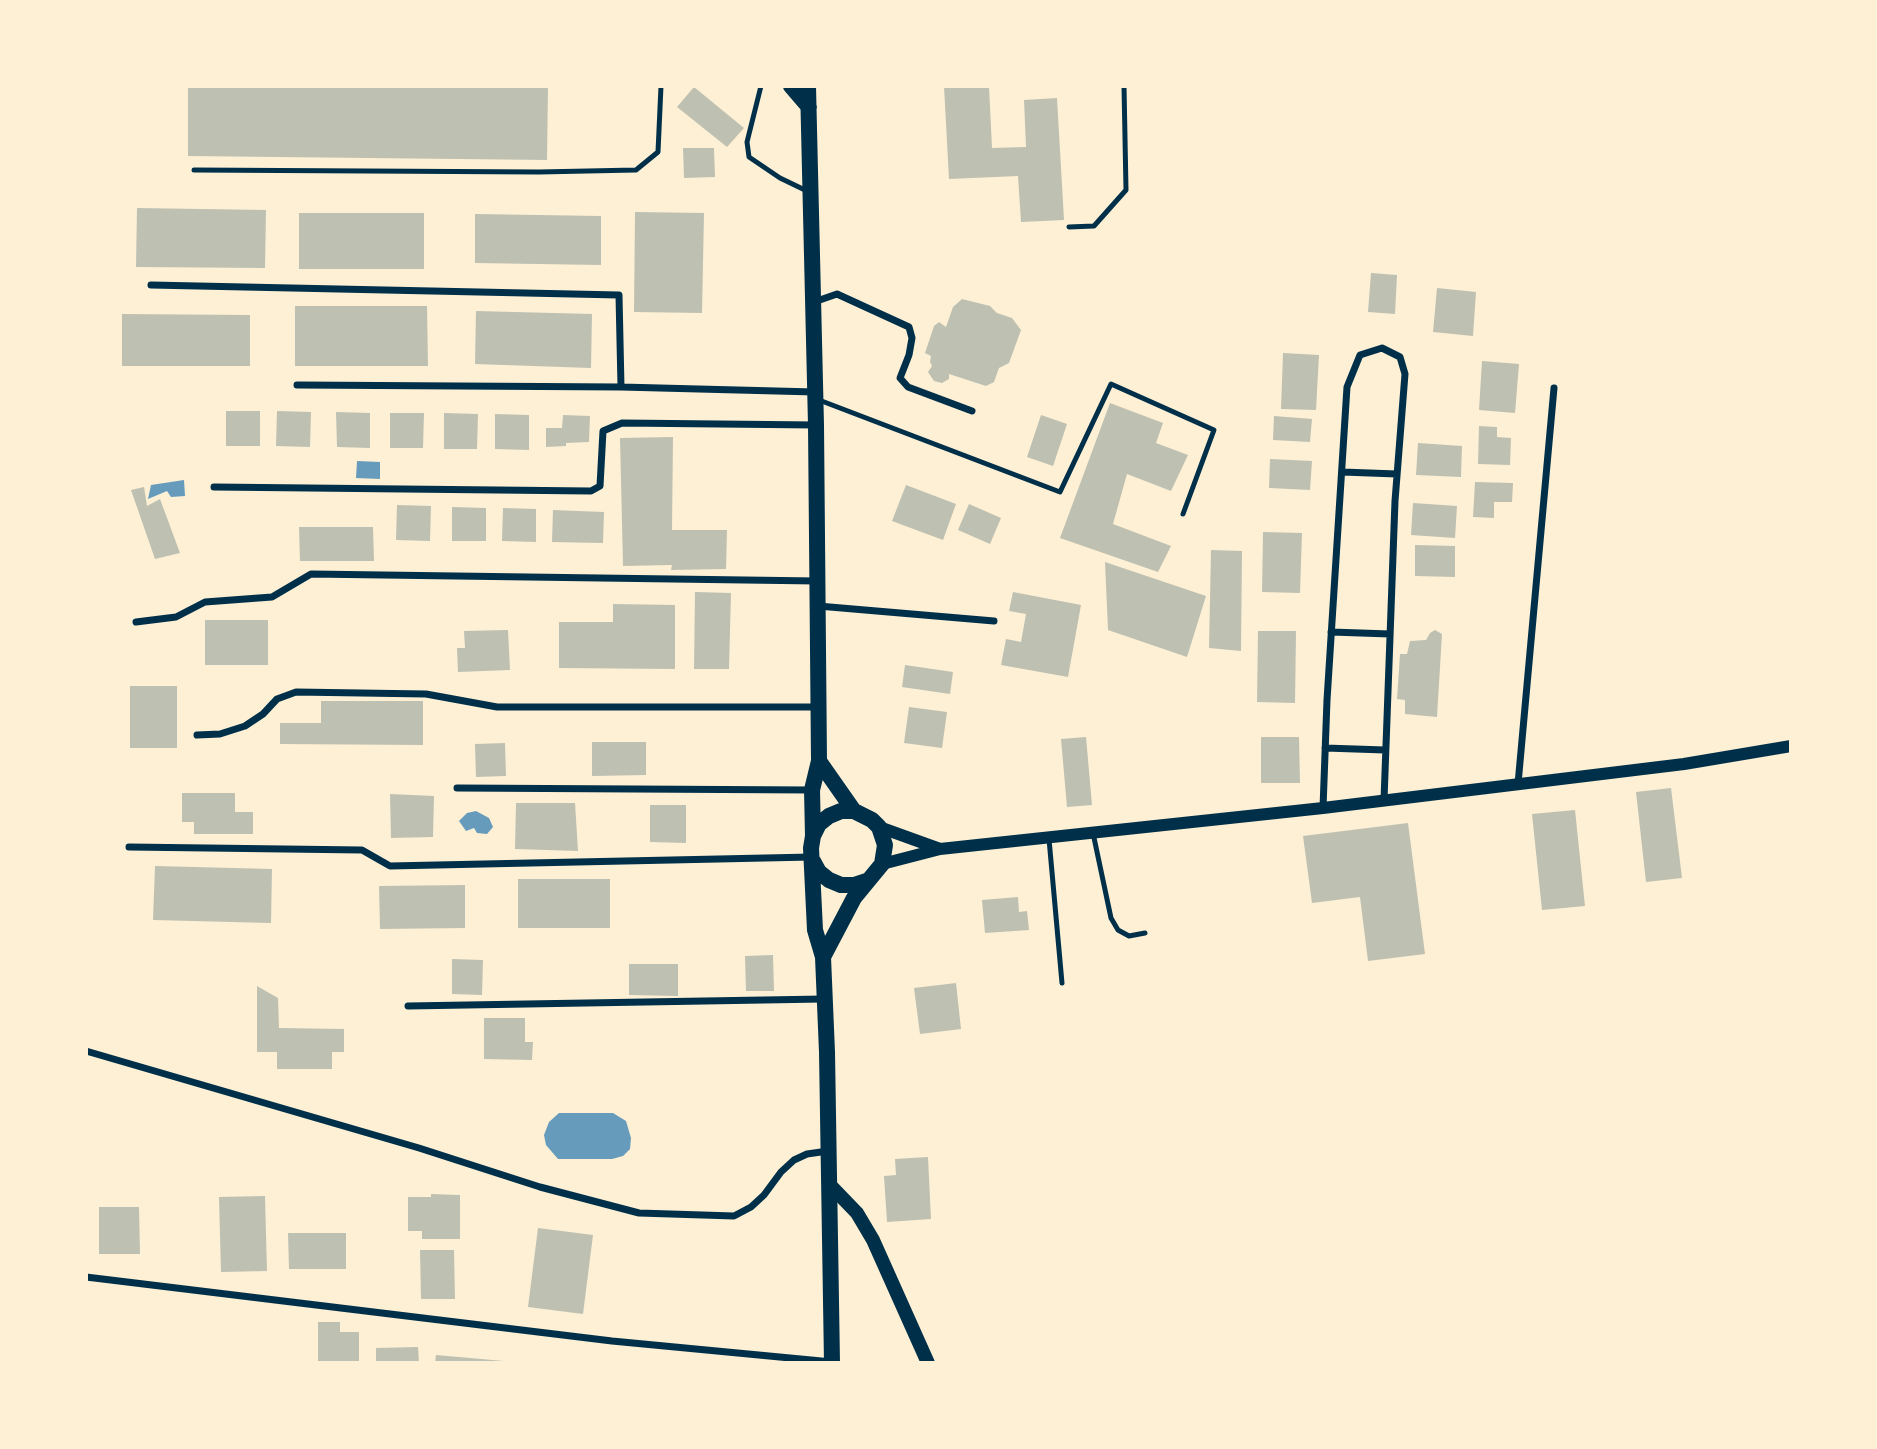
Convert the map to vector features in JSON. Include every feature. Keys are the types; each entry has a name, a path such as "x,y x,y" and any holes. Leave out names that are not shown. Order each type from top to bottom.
{"main road":[{"path":"791,86 809,107"},
{"path":"808,86 816,396 819,707 819,761 812,790 812,859 815,930 823,957 825,999 832,1363"},
{"path":"819,761 854,811"},
{"path":"813,836 819,824 829,816 841,811 854,811 864,814 879,827 885,845 882,864 866,881 839,924 823,957"},
{"path":"812,859 819,872 841,885 866,881"},
{"path":"830,1185 857,1213 873,1240 928,1363"}],"street":[{"path":"151,285 619,295 621,387"},
{"path":"814,302 837,294 909,327 912,338 909,355 900,378 908,387 972,411"},
{"path":"1322,808 1347,387 1360,355 1382,348 1400,356 1405,374 1397,474 1384,800"},
{"path":"297,385 621,387 816,396"},
{"path":"1518,784 1554,388"},
{"path":"214,487 591,491 600,485 603,431 622,423 816,425"},
{"path":"1342,472 1397,474"},
{"path":"136,622 176,617 205,601 272,597 311,574 818,581"},
{"path":"818,606 994,621"},
{"path":"1331,632 1390,634"},
{"path":"197,735 220,734 245,726 263,714 277,699 296,692 426,694 497,707 819,707"},
{"path":"882,864 940,849 1322,808 1684,764 1791,746"},
{"path":"1325,748 1385,750"},
{"path":"457,788 812,790"},
{"path":"879,827 940,849"},
{"path":"129,847 362,850 390,866 812,859"},
{"path":"408,1006 825,999"},
{"path":"86,1051 419,1148 540,1187 639,1213 734,1216 758,1201 794,1160 807,1154 829,1151"},
{"path":"86,1277 612,1341 832,1363"}],"lane":[{"path":"194,170 636,170 658,152 661,86"},
{"path":"761,86 747,142 749,157 780,178 812,194"},
{"path":"1069,227 1094,226 1126,190 1125,86"},
{"path":"816,396 1060,492 1111,384 1213,430 1183,513"},
{"path":"1093,834 1111,918 1118,930 1129,936 1146,933"},
{"path":"1049,838 1062,983"}],"water":[{"path":"357,461 380,462 380,479 356,478"},
{"path":"184,480 185,496 171,497 167,491 148,499 151,485"},
{"path":"476,811 489,818 493,827 487,834 477,833 474,828 466,831 459,821 467,813"},
{"path":"559,1113 613,1113 626,1121 631,1138 630,1149 623,1156 612,1159 558,1159 546,1145 544,1135 549,1122"}],"building":[{"path":"188,86 548,86 547,160 188,156"},
{"path":"944,86 989,86 992,148 1026,147 1024,100 1057,98 1064,220 1021,222 1018,176 949,179"},
{"path":"694,87 744,128 727,147 677,107"},
{"path":"683,148 714,148 715,177 684,178"},
{"path":"137,208 266,210 265,268 136,267"},
{"path":"635,212 704,213 702,313 634,312"},
{"path":"299,213 424,213 424,269 299,269"},
{"path":"475,214 601,216 601,265 475,263"},
{"path":"1371,273 1397,275 1395,314 1368,312"},
{"path":"1437,288 1476,292 1473,336 1433,332"},
{"path":"962,299 990,306 997,313 1012,318 1021,330 1009,363 999,368 994,382 986,386 949,374 949,379 942,383 934,381 928,372 932,366 931,356 925,353 934,326 939,322 946,327 953,307"},
{"path":"295,306 427,306 428,366 295,366"},
{"path":"476,311 592,314 591,368 475,364"},
{"path":"122,314 250,315 250,366 122,366"},
{"path":"1283,353 1319,355 1316,410 1281,409"},
{"path":"1482,361 1519,364 1515,413 1479,410"},
{"path":"1110,403 1163,423 1156,443 1188,455 1171,491 1127,474 1113,524 1171,546 1158,572 1060,538"},
{"path":"226,411 260,411 260,446 226,446"},
{"path":"277,411 311,412 310,447 276,446"},
{"path":"336,412 370,413 370,448 337,447"},
{"path":"390,413 424,413 423,448 390,448"},
{"path":"444,413 478,414 477,449 444,449"},
{"path":"495,414 529,415 529,450 495,449"},
{"path":"563,415 590,416 589,442 546,447 546,428 562,428"},
{"path":"1041,415 1067,424 1053,466 1027,457"},
{"path":"1274,416 1312,419 1310,442 1273,440"},
{"path":"1479,426 1497,427 1497,437 1511,438 1510,465 1478,464"},
{"path":"673,437 672,530 727,530 726,569 671,570 672,565 623,566 620,438"},
{"path":"1418,443 1462,446 1461,477 1416,475"},
{"path":"1270,459 1312,461 1310,490 1269,488"},
{"path":"1475,482 1513,483 1512,502 1494,502 1494,518 1473,517"},
{"path":"906,485 956,504 943,540 892,521"},
{"path":"144,487 147,506 160,499 180,553 155,559 131,490"},
{"path":"1413,503 1457,506 1455,538 1411,535"},
{"path":"969,504 1001,518 990,544 958,530"},
{"path":"397,505 431,506 430,541 396,540"},
{"path":"452,507 486,508 486,541 452,541"},
{"path":"503,508 536,509 536,542 502,541"},
{"path":"553,510 604,512 603,543 552,542"},
{"path":"299,527 373,527 374,561 300,561"},
{"path":"1263,532 1302,533 1300,593 1262,592"},
{"path":"1415,545 1455,546 1455,577 1415,576"},
{"path":"1211,550 1242,551 1241,651 1209,648"},
{"path":"1105,562 1206,596 1187,657 1108,630"},
{"path":"695,592 731,593 729,669 694,669"},
{"path":"1013,592 1081,605 1068,677 1001,665 1006,639 1021,642 1026,614 1009,611"},
{"path":"613,604 675,605 675,669 559,668 559,622 613,622"},
{"path":"205,620 268,620 268,665 205,665"},
{"path":"508,630 510,670 458,672 457,648 465,648 464,631"},
{"path":"1435,630 1442,634 1437,717 1405,714 1405,700 1397,699 1400,654 1407,654 1410,641 1426,640"},
{"path":"1258,631 1296,631 1295,703 1257,702"},
{"path":"905,665 953,672 950,694 902,687"},
{"path":"130,686 177,686 177,748 130,748"},
{"path":"321,701 423,701 423,745 280,744 280,723 321,723"},
{"path":"909,707 947,712 942,748 904,743"},
{"path":"1086,737 1092,805 1067,807 1061,739"},
{"path":"1261,737 1299,737 1300,783 1261,783"},
{"path":"592,742 646,742 646,775 592,776"},
{"path":"505,743 506,776 476,777 475,744"},
{"path":"1671,788 1682,878 1646,882 1636,792"},
{"path":"182,793 235,793 235,812 253,812 253,834 194,834 194,822 182,822"},
{"path":"390,794 434,796 433,837 391,838"},
{"path":"516,803 575,803 578,851 515,849"},
{"path":"650,805 686,805 686,843 650,842"},
{"path":"1575,810 1585,906 1542,910 1532,814"},
{"path":"1408,823 1425,954 1368,961 1360,897 1312,903 1303,836"},
{"path":"155,866 272,869 271,923 153,920"},
{"path":"518,879 610,879 610,928 518,928"},
{"path":"465,885 465,928 380,929 379,886"},
{"path":"1018,897 1019,912 1027,911 1029,930 985,933 982,900"},
{"path":"773,955 774,991 746,991 745,956"},
{"path":"452,959 483,960 482,995 452,994"},
{"path":"629,964 678,964 678,996 629,995"},
{"path":"956,983 961,1029 920,1034 914,988"},
{"path":"257,986 278,998 279,1028 344,1029 344,1052 332,1052 332,1069 277,1069 277,1052 257,1052"},
{"path":"484,1018 525,1018 525,1042 533,1042 532,1060 484,1059"},
{"path":"928,1157 931,1219 887,1222 884,1176 896,1175 895,1159"},
{"path":"431,1194 460,1195 460,1239 422,1239 422,1231 408,1231 408,1197 431,1197"},
{"path":"265,1196 267,1271 221,1272 219,1197"},
{"path":"99,1207 139,1207 140,1254 99,1254"},
{"path":"538,1228 593,1235 583,1314 528,1307"},
{"path":"288,1233 346,1233 346,1269 289,1269"},
{"path":"420,1250 454,1250 455,1299 421,1299"},
{"path":"318,1322 340,1322 340,1332 359,1332 359,1363 318,1363"},
{"path":"418,1347 419,1363 376,1363 376,1348"},
{"path":"436,1355 504,1361 504,1363 435,1363"}]}
